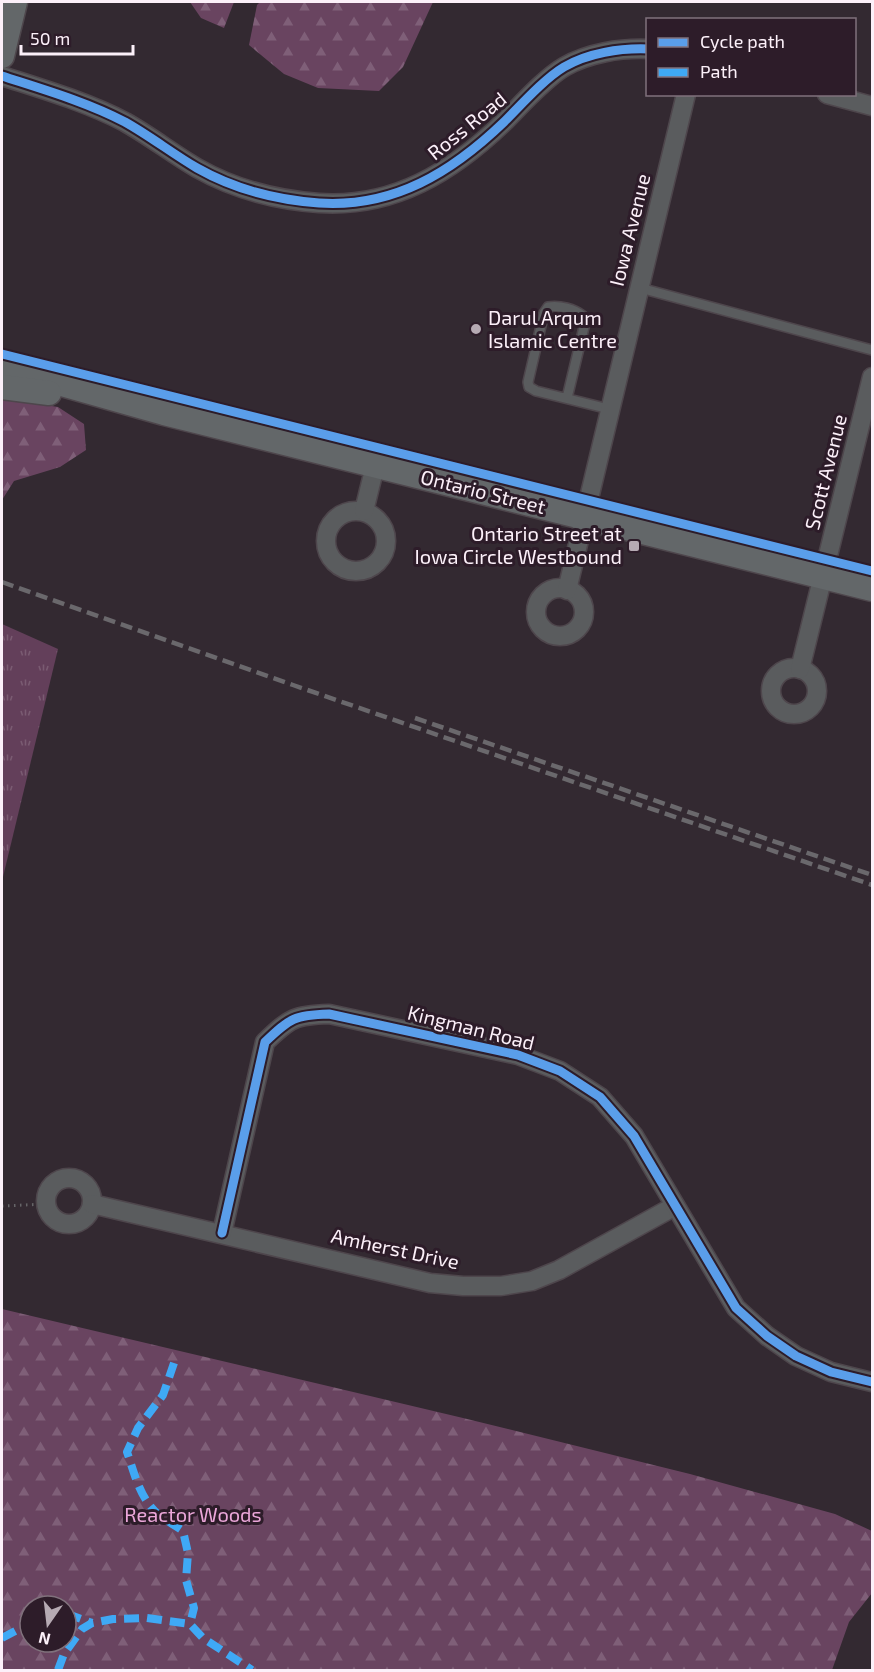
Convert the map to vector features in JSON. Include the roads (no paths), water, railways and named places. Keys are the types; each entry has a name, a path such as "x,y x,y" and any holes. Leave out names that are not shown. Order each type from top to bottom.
{"main road":[{"path":"2,56 15,2"},
{"name":"Ontario Street","path":"2,366 129,404 873,589"},
{"name":"Ontario Street","path":"2,387 129,404"}],"street":[{"name":"Ross Road","path":"2,76 48,91 123,121 197,168 222,181 270,196 320,203 389,196 422,183 454,165 564,68 588,57 619,50 646,49"},
{"name":"Iowa Avenue","path":"567,590 686,96"},
{"path":"835,96 873,105"},
{"name":"Scott Avenue","path":"800,669 873,377"},
{"path":"364,511 375,466"},
{"name":"Kingman Road","path":"222,1233 266,1042 281,1026 301,1015 329,1014 518,1055 560,1071 600,1097 634,1136 736,1308 767,1336 796,1356 831,1372 873,1382"},
{"path":"69,1178 84,1183 89,1189 92,1204 86,1218 80,1222 65,1225 52,1218 46,1204 49,1189 54,1183 69,1178"},
{"name":"Amherst Drive","path":"92,1204 430,1283 463,1286 501,1286 532,1281 559,1270 675,1206"}],"lane":[{"path":"639,288 873,350"},
{"path":"567,398 585,323 583,316 578,312 557,306 548,307 544,313 528,382 529,387 536,390 609,409"}],"railway":[{"path":"2,582 872,885"},
{"path":"415,718 872,875"}],"place":[{"name":"Darul Arqum Islamic Centre","path":"476,329"},
{"name":"Ontario Street at Iowa Circle Westbound","path":"634,546"}],"park label":[{"name":"Reactor Woods","path":"193,1515"}]}
